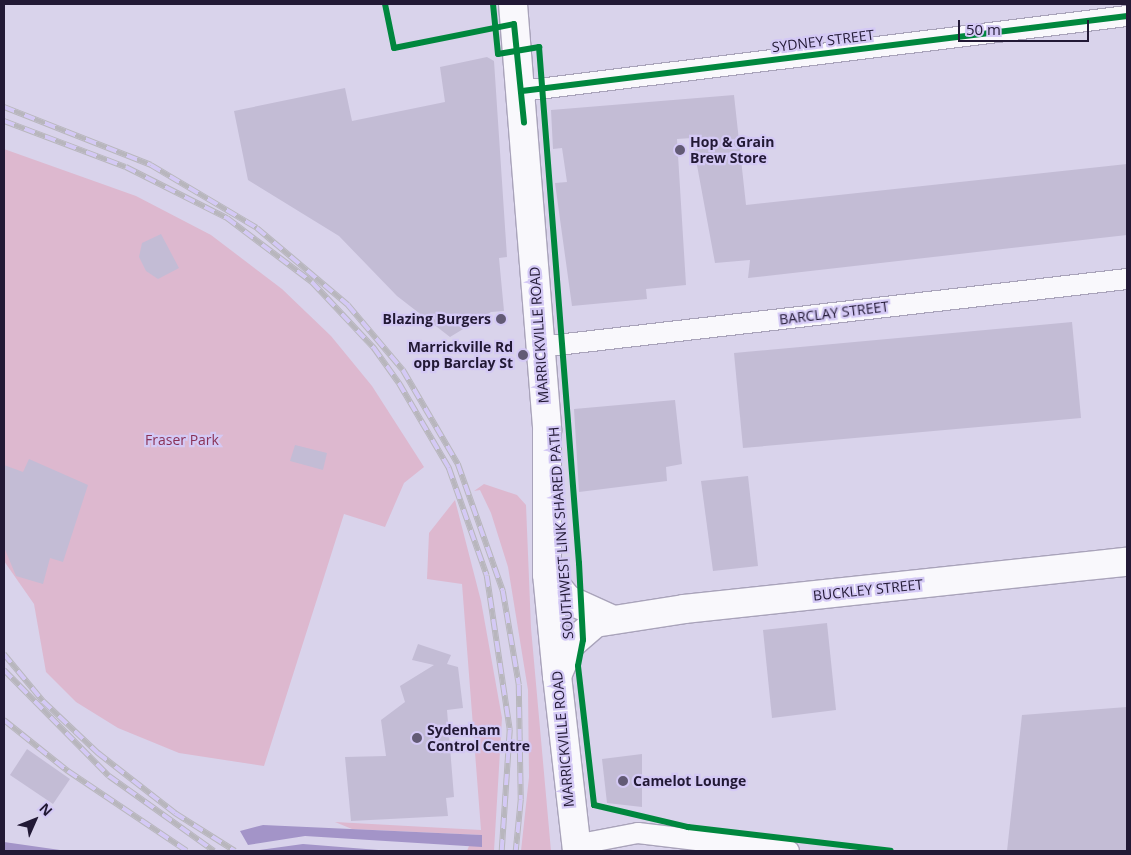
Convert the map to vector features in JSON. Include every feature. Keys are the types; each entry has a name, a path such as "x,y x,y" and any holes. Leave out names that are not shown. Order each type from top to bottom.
{"main road":[{"name":"MARRICKVILLE ROAD","path":"513,4 522,91 550,490 547,574 576,848"},
{"name":"BUCKLEY STREET","path":"557,676 570,645 582,632 609,618 1127,562"},
{"path":"547,574 567,599 609,618"}],"street":[{"name":"SYDNEY STREET","path":"522,91 1127,16"},
{"name":"BARCLAY STREET","path":"540,347 1127,279"},
{"path":"576,848 638,833 790,851"}],"green space":[{"name":"Fraser Park","path":"4,149 136,196 211,235 282,289 331,336 372,386 424,467 404,483 385,527 344,514 264,766 179,753 118,728 76,702 46,672 34,604 4,561"},
{"path":"484,484 517,495 526,505 531,628 551,851 521,851 529,777 528,690 508,567 491,513 480,490 474,491"},
{"path":"455,500 481,601 502,718 494,851 467,851 469,846 482,846 482,835 352,829 335,822 481,830 462,584 427,579 429,533"}],"shaded area":[{"path":"263,825 482,835 482,847 305,836 248,845 240,831"},
{"path":"4,842 67,851 4,851"},
{"path":"303,844 391,851 253,851"}],"building":[{"path":"487,57 494,61 507,257 499,258 504,311 491,312 450,337 397,296 339,236 248,180 234,111 345,88 352,121 445,102 440,67"},
{"path":"734,95 746,205 1127,164 1127,235 748,278 750,260 715,263 692,138 677,139 686,285 646,289 647,299 572,306 555,183 567,182 562,148 553,149 551,110"},
{"path":"161,234 179,268 158,279 146,271 139,257 142,243"},
{"path":"1072,322 1081,418 743,448 734,353"},
{"path":"675,400 682,464 666,467 667,481 579,492 574,409"},
{"path":"295,445 327,453 323,470 290,461"},
{"path":"29,459 88,485 63,562 50,558 43,584 16,576 4,547 4,465 23,472"},
{"path":"748,476 758,566 713,571 701,481"},
{"path":"827,623 836,710 772,718 763,630"},
{"name":"Sydenham Control Centre","path":"418,644 451,655 447,664 458,667 463,708 447,710 454,797 446,798 448,816 351,821 345,757 386,756 381,720 405,702 400,686 434,665 412,660"},
{"path":"1127,707 1127,851 1007,851 1022,715"},
{"path":"27,749 70,779 53,804 10,775"},
{"name":"Camelot Lounge","path":"642,754 642,807 607,803 602,759"}],"railway":[{"path":"4,107 151,165 257,228 348,305 403,370 458,464 503,591 519,685 521,800 516,851"},
{"path":"4,121 126,167 227,218 312,282 374,348 399,383 449,468 487,576 510,730 502,851"},
{"path":"4,654 43,701 98,753 175,813 235,851"},
{"path":"4,670 109,776 214,851"},
{"path":"4,720 68,771 187,851"}],"cycle path":[{"path":"385,4 394,48 514,24 524,122"},
{"name":"SOUTHWEST LINK SHARED PATH","path":"493,4 498,54 539,47 579,563 583,640 578,666 594,805 688,827 891,851"},
{"path":"522,91 1127,16"}],"place":[{"name":"Hop & Grain Brew Store","path":"680,150"},
{"name":"Blazing Burgers","path":"501,319"},
{"name":"Marrickville Rd opp Barclay St","path":"523,355"},
{"name":"Sydenham Control Centre","path":"417,738"},
{"name":"Camelot Lounge","path":"623,781"}]}
